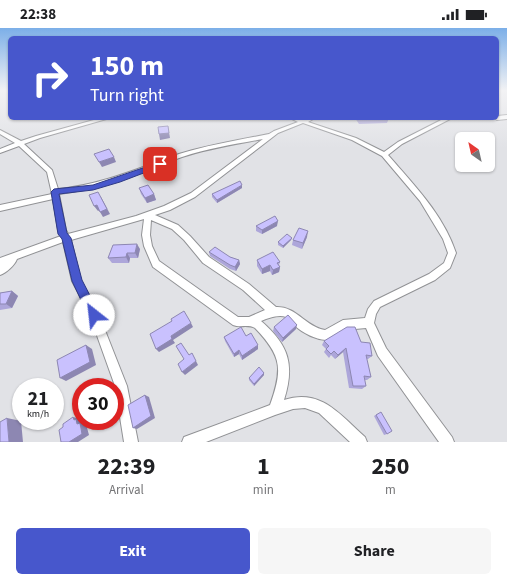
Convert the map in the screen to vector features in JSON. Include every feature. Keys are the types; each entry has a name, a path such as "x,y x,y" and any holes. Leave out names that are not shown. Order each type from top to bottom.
{"street":[{"path":"0,151 19,143 100,120"},
{"path":"300,120 354,139 384,155 423,199 447,238 452,253 447,265 432,277 376,304 371,312 368,322 382,352 447,442"},
{"path":"0,262 66,238 148,215 167,208 193,195 281,129 306,120"},
{"path":"384,155 400,143 445,120"},
{"path":"0,132 19,143 50,171 62,234 66,238 77,281 94,315 121,386 131,442"},
{"path":"0,208 55,194 93,188 199,150 271,136"},
{"path":"0,140 8,137"},
{"path":"148,215 146,242 149,255 156,264 237,322 251,320 265,314 284,312 289,314 301,325 316,333 326,335 343,325 368,322"},
{"path":"148,215 175,227 187,238 206,260 246,287 275,313"},
{"path":"0,271 16,257"},
{"path":"251,320 258,323 280,351 284,367 283,385 275,409"},
{"path":"189,442 275,409 293,403 305,402 323,408 360,442"}],"building":[{"path":"168,126 169,133 159,134 158,127"},
{"path":"109,149 114,157 99,162 94,154"},
{"path":"240,181 242,185 217,200 212,194"},
{"path":"148,185 154,194 145,198 139,188"},
{"path":"98,192 107,209 100,212 97,205 94,206 89,195"},
{"path":"275,216 278,221 262,230 256,226"},
{"path":"299,228 308,231 303,243 293,240"},
{"path":"287,234 292,238 283,246 278,242"},
{"path":"137,244 135,253 127,253 126,257 108,258 113,245"},
{"path":"215,247 230,257 239,260 235,267 209,252"},
{"path":"273,252 280,262 277,263 280,267 273,270 270,265 262,269 257,260"},
{"path":"12,291 6,304 0,304 0,293"},
{"path":"184,311 191,323 171,336 172,339 156,349 150,334 172,321 171,319"},
{"path":"288,315 297,325 283,338 274,327"},
{"path":"241,327 246,336 251,333 258,345 242,356 239,350 234,354 224,337"},
{"path":"347,327 355,327 361,342 370,343 372,356 366,355 371,377 364,376 366,386 353,386 346,348 338,355 334,351 331,354 326,349 329,346 324,341"},
{"path":"181,343 189,355 192,353 196,361 182,372 178,364 184,359 176,346"},
{"path":"86,345 90,362 60,378 57,360"},
{"path":"259,367 264,373 254,384 249,378"},
{"path":"145,395 151,416 133,428 128,405"},
{"path":"381,412 392,431 387,434 376,415"},
{"path":"7,418 9,442 0,442 0,422"},
{"path":"72,418 72,430 81,430 82,434 69,442 61,442 59,430 64,430 64,423"}],"route":[{"path":"94,315 89,308 77,281 66,238 62,234 54,192 93,188 160,164"}]}
